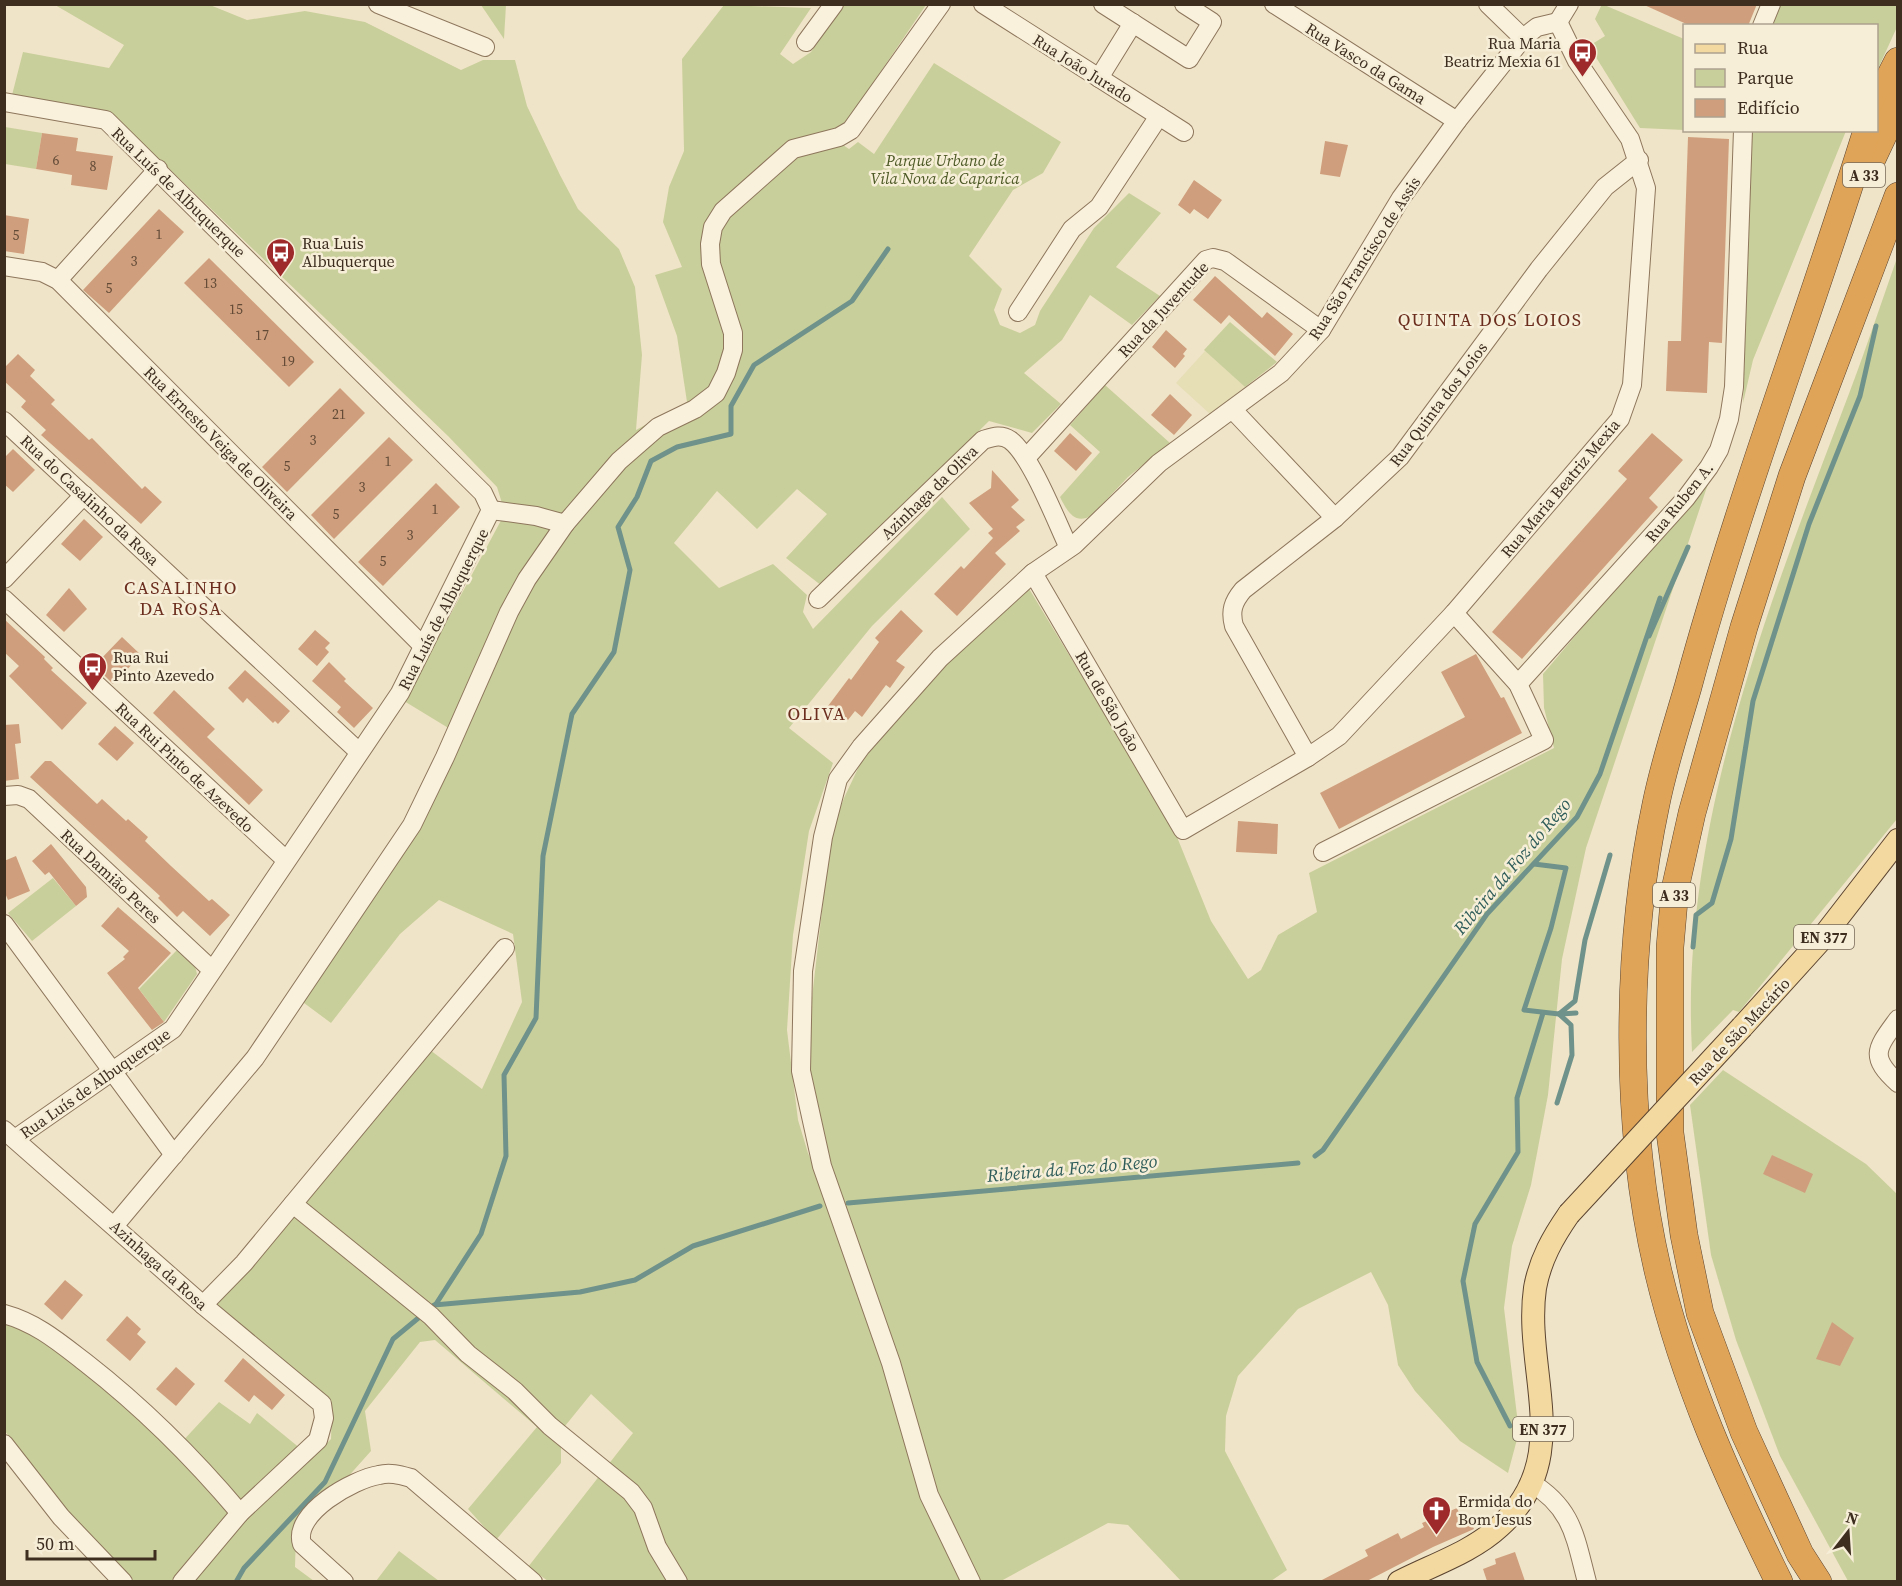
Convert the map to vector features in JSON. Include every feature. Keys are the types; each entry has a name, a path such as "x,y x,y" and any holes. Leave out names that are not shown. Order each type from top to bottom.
{"highway":[{"path":"1878,100 1898,60"},
{"name":"A 33","path":"1779,1581 1728,1479 1702,1417 1658,1270 1645,1203 1634,1084 1633,982 1642,882 1656,802 1708,613 1831,247 1898,104"},
{"path":"1831,247 1866,132"},
{"name":"A 33","path":"1818,1581 1800,1554 1744,1432 1700,1313 1684,1235 1670,1133 1670,947 1674,889 1692,813 1744,627 1792,476 1895,204"}],"main road":[{"name":"Rua de São Macário","path":"1530,1482 1543,1434 1535,1331 1535,1289 1548,1247 1569,1214 1742,1028 1831,928 1898,840"},
{"name":"EN 377","path":"1399,1581 1490,1535 1510,1516 1530,1482"}],"street":[{"path":"378,4 485,47"},
{"path":"806,42 834,4"},
{"path":"115,1225 232,1088 276,1030 412,825 446,757 509,612 565,524 619,461 658,427 695,409 716,393 726,373 733,350 733,333 711,264 710,244 713,227 723,211 793,149 839,137 851,130 941,4"},
{"name":"Rua João Jurado","path":"982,4 1184,132"},
{"path":"1103,4 1189,58 1212,22 1184,4"},
{"name":"Rua Vasco da Gama","path":"1274,4 1457,121"},
{"path":"1488,4 1523,38"},
{"path":"1558,22 1569,4"},
{"path":"1763,24 1772,4"},
{"name":"Rua São Francisco de Assis","path":"971,1581 929,1495 891,1363 822,1166 801,1071 803,971 823,837 838,779 861,747 940,658 1033,573 1069,548 1159,463 1281,374 1321,330 1401,198 1457,121 1523,38 1537,27 1558,22"},
{"name":"Rua Maria Beatriz Mexia","path":"1183,830 1308,757 1339,736 1454,613 1620,419 1632,385 1646,188 1639,160 1630,139 1576,61 1558,22"},
{"path":"1099,78 1133,23"},
{"name":"Rua Luís de Albuquerque","path":"4,102 106,120 483,493 491,510 400,693 173,1029 10,1135"},
{"path":"1018,312 1072,229 1099,207 1159,116"},
{"name":"Rua Ruben A.","path":"1518,684 1686,498 1719,450 1729,419 1734,387 1743,132"},
{"name":"Rua Quinta dos Loios","path":"1308,757 1234,626 1231,614 1234,600 1243,590 1335,518 1400,456 1539,269 1605,186 1639,160"},
{"path":"58,280 158,169"},
{"name":"Rua da Juventude","path":"1026,458 1206,260 1213,258 1225,261 1321,330"},
{"name":"Rua Ernesto Veiga de Oliveira","path":"4,266 42,272 58,280 423,645"},
{"path":"1233,410 1335,518"},
{"name":"Rua do Casalinho da Rosa","path":"4,421 359,752"},
{"name":"Azinhaga da Oliva","path":"818,599 983,440 997,436 1009,439 1026,458 1069,548"},
{"path":"4,579 84,495"},
{"path":"491,510 536,516 565,524"},
{"name":"Rua de São João","path":"1033,573 1183,830"},
{"name":"Rua Rui Pinto de Azevedo","path":"4,599 286,860"},
{"path":"1323,852 1544,740 1518,684 1454,613"},
{"name":"Rua Damião Peres","path":"4,796 18,795 29,799 212,970"},
{"path":"4,924 174,1155"},
{"path":"203,1305 244,1263 505,948"},
{"path":"1898,1019 1882,1040 1877,1058 1883,1070 1898,1083"},
{"name":"Azinhaga da Rosa","path":"10,1135 115,1225 203,1305 316,1397 324,1411 322,1431 318,1440 240,1513"},
{"path":"293,1204 431,1316 468,1354 515,1391 550,1426 631,1492 643,1508 657,1547 678,1581"},
{"path":"4,1314 24,1319 46,1332 114,1385 195,1460 240,1513 182,1581"},
{"path":"4,1444 61,1516 123,1581"},
{"path":"344,1581 302,1544 302,1530 307,1520 332,1495 366,1477 382,1474 400,1474 411,1479 533,1581"},
{"path":"1530,1482 1550,1494 1564,1510 1573,1530 1587,1581"}],"shaded area":[{"path":"1205,351 1245,387 1210,414 1176,383"}],"green space":[{"path":"1602,4 1683,39 1683,130 1640,128 1589,46 1605,36 1595,19"},
{"name":"Parque Urbano de Vila Nova de Caparica","path":"55,5 210,5 247,20 305,11 365,22 461,70 483,60 515,60 527,106 560,175 578,209 619,249 635,287 642,355 636,430 687,402 677,336 655,275 682,267 663,222 669,187 684,151 682,59 724,5 811,8 780,54 793,64 811,52 844,5 926,5 843,127 843,145 849,149 858,142 874,154 934,63 1061,142 1043,173 1013,190 969,256 1002,289 994,310 1000,325 1020,333 1035,325 1040,311 1094,228 1129,193 1161,213 1116,267 1160,296 1132,325 1090,295 1062,340 1024,373 1061,404 1032,433 989,421 822,586 786,558 827,514 797,489 757,529 717,491 674,543 719,588 773,564 807,595 803,612 813,629 942,497 970,529 872,626 789,728 833,763 809,831 793,935 787,1030 798,1120 808,1153 860,1279 964,1581 548,1581 528,1567 633,1433 591,1394 561,1431 561,1463 496,1540 468,1509 537,1427 435,1340 420,1342 365,1411 371,1451 296,1535 295,1567 314,1581 131,1581 62,1509 5,1431 4,1302 179,1445 219,1402 250,1424 257,1413 312,1458 331,1439 332,1408 211,1306 430,1050 482,1089 522,1002 513,934 439,900 400,934 331,1023 300,1000 394,859 450,729 404,701 505,513 497,487 448,436 109,111 12,95 23,52 109,68 124,45"},
{"path":"481,5 506,5 504,39"},
{"path":"1778,5 1897,5 1897,27 1878,69 1878,24 1769,24"},
{"path":"5,127 42,133 36,169 5,164"},
{"path":"1752,132 1846,132 1753,360 1743,403"},
{"path":"1897,258 1897,819 1739,1012 1733,1010 1692,1052 1692,969 1700,887 1714,805 1734,725 1784,566"},
{"path":"1230,322 1277,362 1245,387 1204,350"},
{"path":"1105,385 1170,443 1128,477 1092,515 1081,519 1069,512 1060,497 1100,452 1070,425"},
{"path":"1711,475 1586,848 1562,959 1548,1095 1531,1185 1512,1246 1504,1308 1519,1432 1508,1473 1460,1441 1415,1391 1398,1365 1388,1305 1371,1272 1298,1309 1238,1376 1226,1416 1225,1451 1287,1570 1271,1581 1181,1581 1128,1525 1108,1523 1001,1581 979,1582 936,1497 833,1172 806,1050 831,832 861,762 947,664 1008,602 1028,587 1173,827 1211,921 1248,979 1261,970 1278,935 1317,912 1309,873 1554,748 1544,708 1543,674"},
{"path":"53,878 76,906 32,941 8,913"},
{"path":"177,950 195,966 197,974 164,1022 139,989"},
{"path":"1723,1070 1866,1164 1897,1194 1897,1581 1848,1581 1780,1456 1736,1340 1711,1255 1690,1105"},
{"path":"399,1551 439,1581 376,1581"}],"building":[{"path":"1642,4 1757,4 1749,24 1687,24"},
{"path":"42,133 78,138 76,151 113,156 107,190 71,185 72,175 36,169"},
{"path":"1688,137 1729,139 1722,343 1709,342 1707,393 1666,391 1668,341 1681,341"},
{"path":"1325,141 1348,145 1340,177 1320,174"},
{"path":"1194,180 1222,200 1208,219 1194,209 1190,214 1178,205"},
{"path":"159,209 184,232 109,313 83,290"},
{"path":"4,215 29,219 24,254 4,251"},
{"path":"209,258 314,362 289,387 184,283"},
{"path":"1215,276 1262,318 1267,312 1293,334 1275,356 1229,315 1221,324 1193,300"},
{"path":"1166,330 1187,349 1183,354 1185,356 1175,368 1152,347"},
{"path":"18,354 35,370 30,376 55,400 51,404 89,440 92,438 142,489 145,486 162,502 141,524 41,435 46,430 21,407 26,401 4,381 4,368"},
{"path":"340,388 365,413 287,492 262,467"},
{"path":"1170,394 1192,415 1174,435 1151,415"},
{"path":"1070,433 1092,453 1076,471 1054,451"},
{"path":"1652,433 1683,460 1649,498 1658,507 1522,659 1492,632 1627,479 1618,471"},
{"path":"389,437 413,460 334,539 311,515"},
{"path":"13,449 35,470 13,492 4,484 4,458"},
{"path":"992,470 1019,500 1011,507 1025,520 1016,527 1020,531 995,553 1006,564 957,616 934,594 961,566 964,569 993,538 988,533 993,529 969,503 991,488"},
{"path":"436,483 460,507 383,586 358,562"},
{"path":"84,519 103,537 80,561 61,544"},
{"path":"69,588 87,609 64,632 46,615"},
{"path":"901,610 923,631 896,661 905,667 890,688 886,685 862,717 855,711 848,720 828,706 879,642 875,638"},
{"path":"4,619 45,657 44,659 53,668 51,670 87,703 62,730 9,676 19,666 4,652"},
{"path":"315,630 330,643 325,648 329,652 317,666 298,649"},
{"path":"122,637 141,655 113,684 101,672 104,669 97,663"},
{"path":"1476,654 1501,698 1504,697 1522,733 1339,829 1320,793 1465,717 1441,672"},
{"path":"329,662 346,679 344,681 373,708 354,728 337,712 341,707 312,681"},
{"path":"245,670 290,711 278,724 275,721 273,723 247,698 243,703 228,688"},
{"path":"174,690 215,729 207,737 263,790 249,805 153,713"},
{"path":"19,724 21,743 15,744 19,779 4,781 4,725"},
{"path":"115,726 134,743 117,761 98,744"},
{"path":"45,761 51,761 97,804 102,799 126,821 128,819 148,837 145,841 171,866 209,901 212,899 230,915 210,936 183,911 177,917 158,898 160,896 30,777"},
{"path":"1238,821 1278,824 1277,854 1236,852"},
{"path":"51,844 86,887 87,897 76,906 49,872 45,875 32,861"},
{"path":"16,856 30,891 8,900 4,891 4,861"},
{"path":"118,907 171,953 138,988 164,1022 152,1030 107,973 125,959 123,957 129,951 101,926"},
{"path":"1772,1155 1813,1174 1805,1193 1763,1174"},
{"path":"65,1280 83,1295 62,1320 44,1304"},
{"path":"127,1316 141,1329 137,1334 146,1342 130,1361 106,1340"},
{"path":"1832,1322 1854,1338 1840,1366 1816,1359"},
{"path":"243,1358 285,1395 272,1410 254,1395 249,1402 224,1381"},
{"path":"176,1367 195,1384 176,1406 156,1389"},
{"path":"1457,1508 1460,1515 1466,1512 1474,1529 1367,1581 1320,1581 1368,1556 1365,1550 1398,1533 1401,1539 1424,1527 1422,1523"},
{"path":"1515,1552 1525,1581 1487,1581 1483,1569 1496,1564 1495,1559"}],"waterway":[{"path":"436,1304 481,1234 506,1156 504,1075 536,1018 543,856 572,714 614,652 630,570 618,527 637,497 651,461 677,447 731,434 731,406 754,365 852,301 888,249"},
{"path":"1693,947 1696,915 1712,903 1731,839 1753,701 1809,524 1860,396 1876,326"},
{"path":"1649,636 1688,547"},
{"name":"Ribeira da Foz do Rego","path":"1315,1156 1323,1150 1487,914 1577,817 1600,774 1660,598"},
{"path":"1534,864 1566,868 1551,928 1524,1010 1559,1014 1575,1001 1585,940 1610,855"},
{"path":"1510,1426 1477,1362 1463,1281 1475,1224 1518,1152 1517,1098 1543,1013"},
{"path":"1561,1014 1576,1013"},
{"path":"1557,1103 1572,1055 1571,1025 1559,1014"},
{"name":"Ribeira da Foz do Rego","path":"848,1203 1298,1163"},
{"name":"Ribeira da Foz do Rego","path":"434,1305 580,1292 635,1280 693,1246 820,1206"},
{"name":"Ribeira da Foz do Rego","path":"236,1582 244,1568 325,1482 393,1339 422,1315"}],"place":[{"name":"Rua Maria Beatriz Mexia 61","path":"1582,78"},
{"name":"Rua Luis Albuquerque","path":"281,278"},
{"name":"Rua Rui Pinto Azevedo","path":"92,692"},
{"name":"Ermida do Bom Jesus","path":"1437,1536"}],"district":[{"name":"QUINTA DOS LOIOS","path":"1490,319"},
{"name":"CASALINHO DA ROSA","path":"181,597"},
{"name":"OLIVA","path":"817,713"}]}
